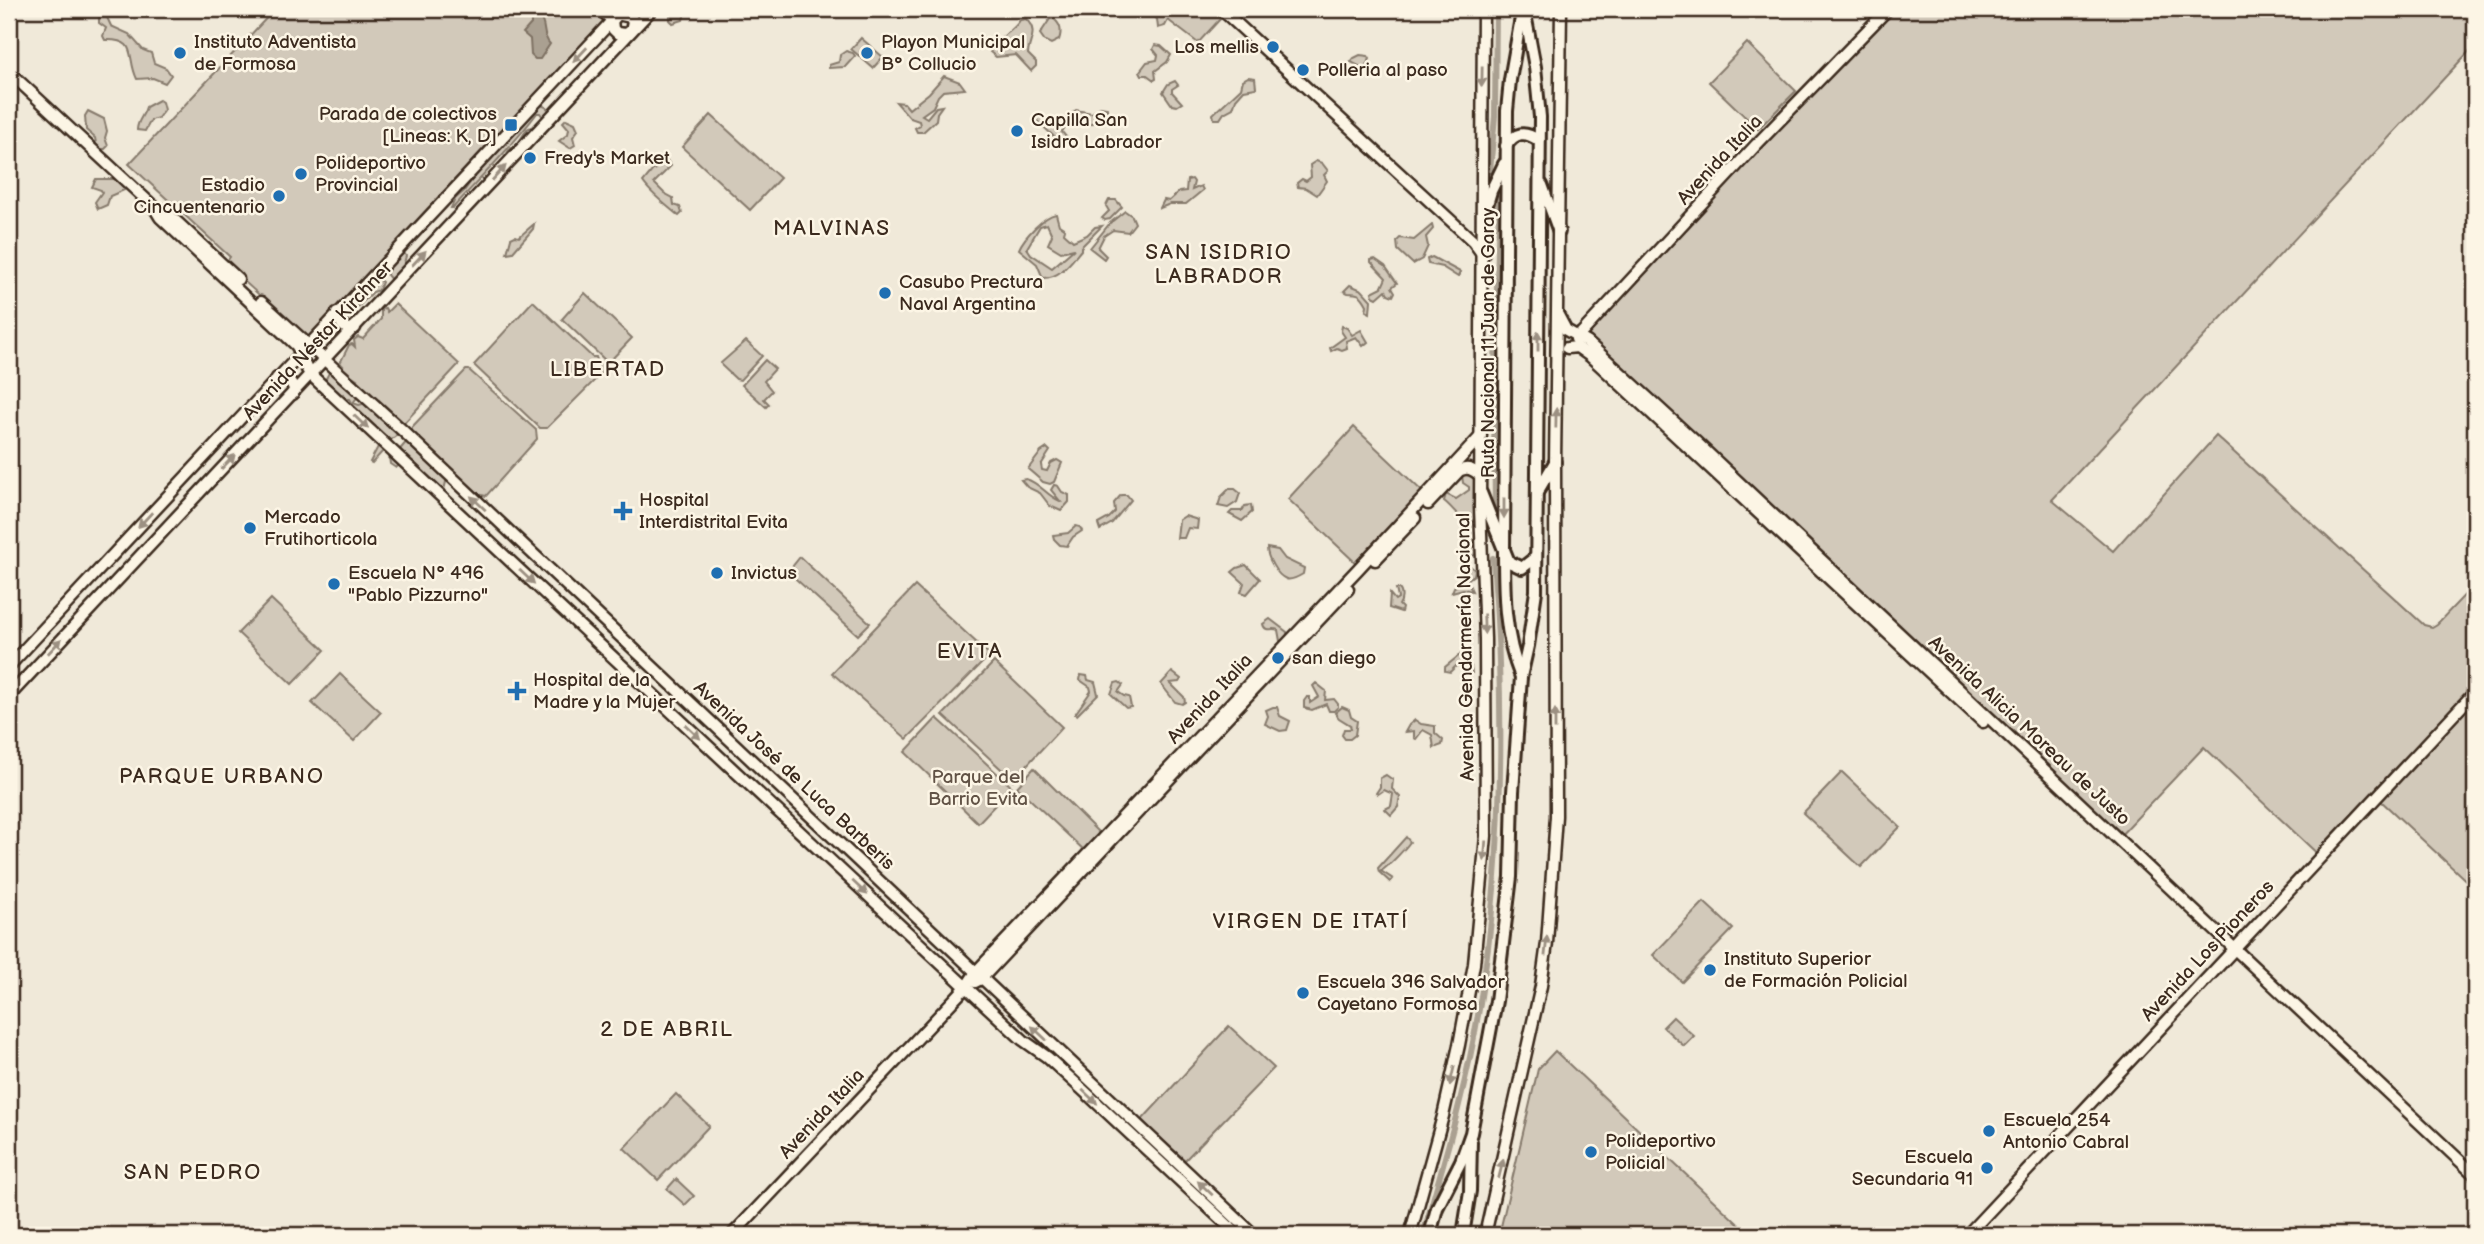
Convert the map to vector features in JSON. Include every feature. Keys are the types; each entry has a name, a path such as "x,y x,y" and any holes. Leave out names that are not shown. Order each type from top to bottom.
{"highway":[{"name":"Ruta Nacional 11 Juan de Garay","path":"1430,1235 1437,1208 1461,1161 1471,1133 1496,1002 1508,914 1521,677 1536,591 1539,93 1523,9"},
{"name":"Ruta Nacional 11 Juan de Garay","path":"1521,677 1511,652 1504,598 1504,549 1506,146 1510,80 1523,9"},
{"path":"1506,146 1521,133 1538,140"},
{"path":"1483,218 1491,191 1507,158"},
{"path":"1539,176 1559,232"},
{"path":"1537,494 1555,462"},
{"path":"1481,493 1510,562 1522,568 1536,557"},
{"name":"Ruta Nacional 11 Juan de Garay","path":"1462,1235 1470,1191 1471,1133"}],"main road":[{"path":"600,9 616,13 631,17 631,31 621,35 617,33 612,25 616,13"},
{"name":"Avenida Néstor Kirchner","path":"9,696 652,9"},
{"path":"1221,9 1473,241 1483,256"},
{"path":"1229,9 1461,225 1470,231 1476,230 1483,218"},
{"name":"Avenida Gendarmería Nacional","path":"1410,1235 1443,1116 1459,1045 1480,915 1486,836 1481,493 1483,9"},
{"path":"1486,1235 1534,1027 1547,943 1556,816 1555,462 1560,9"},
{"name":"Avenida Italia","path":"1557,357 1579,337 1756,145 1888,9"},
{"name":"Avenida Néstor Kirchner","path":"9,666 616,13"},
{"name":"Avenida José de Luca Barberis","path":"9,72 154,207 165,211 325,360 1254,1235"},
{"path":"337,313 342,325 348,329 355,328"},
{"name":"Avenida Alicia Moreau de Justo","path":"1558,315 1566,330 1579,337 1696,442 2475,1184"},
{"path":"307,345 301,360 311,375"},
{"name":"Avenida Alicia Moreau de Justo","path":"1567,348 1577,347 1591,357 2475,1175"},
{"name":"Avenida José de Luca Barberis","path":"311,375 1023,1040 1035,1047 1073,1081 1238,1235"},
{"path":"277,378 288,378 294,388 293,394"},
{"name":"Avenida Italia","path":"979,975 1481,436"},
{"name":"Avenida Italia","path":"732,1235 1459,471 1470,468 1481,476"},
{"path":"191,471 193,481 197,484 208,483"},
{"name":"Avenida Los Pioneros","path":"1967,1235 2475,691"}],"green space":[{"path":"86,9 104,11 111,26 129,34 143,50 151,53 154,63 166,68 171,75 165,83 153,78 137,79 127,46 116,40 105,40 103,36 106,28 99,23 99,16"},
{"name":"Polideportivo Provincial","path":"275,9 593,9 605,21 308,339 225,264 230,257 129,164"},
{"path":"670,9 686,9 683,20 673,23 670,20"},
{"path":"1137,9 1211,9 1221,18 1198,43 1168,20 1165,26 1158,28 1157,19 1150,15 1151,11 1142,16"},
{"path":"1895,9 2475,9 2475,45 2052,500 2113,551 2216,436 2424,625 2432,627 2437,624 2475,584 2475,889 2380,800 2324,860 2204,747 2118,838 1581,336"},
{"path":"1026,19 1033,32 1028,54 1036,62 1031,71 1016,55 996,57 990,52 995,43 1020,20"},
{"path":"1050,19 1056,21 1061,31 1059,40 1051,44 1040,34"},
{"name":"Playon Municipal B° Collucio","path":"861,38 883,57 873,68 851,49"},
{"path":"1747,43 1796,91 1758,129 1709,82"},
{"path":"1155,45 1161,46 1171,55 1167,62 1155,71 1154,80 1142,75 1140,71 1147,62 1157,60 1158,55 1153,49"},
{"path":"846,51 855,56 845,67 829,68 829,65 839,62 840,55"},
{"path":"1360,55 1370,59 1366,70 1362,72 1359,66 1351,62"},
{"path":"944,76 960,82 965,89 943,91 933,107 922,115 927,118 936,107 942,106 936,120 923,132 917,132 915,128 920,125 919,121 910,118 896,102 904,103 909,109"},
{"path":"1248,77 1255,78 1256,88 1244,90 1236,99 1233,108 1220,119 1214,119 1213,114 1241,88 1243,80"},
{"path":"1175,81 1178,85 1172,92 1182,103 1177,106 1172,105 1163,92 1168,84"},
{"path":"159,100 164,110 158,118 151,120 145,131 137,130 146,107"},
{"path":"541,105 550,111 543,117 537,113 507,150 451,208 455,199 482,166"},
{"path":"1100,107 1107,108 1107,120 1088,125 1084,121 1076,126 1065,127 1062,132 1067,138 1063,145 1034,118 1035,115 1047,118 1051,126 1060,124 1076,110 1092,113"},
{"path":"88,111 104,119 108,146 105,149 97,149 95,138 86,130 85,116"},
{"path":"711,115 780,178 750,210 682,147"},
{"path":"566,119 575,123 578,130 573,137 575,145 570,148 559,141 568,134 569,129 563,122"},
{"path":"538,126 456,212 509,150 517,145 527,129"},
{"path":"665,158 671,166 654,183 673,198 674,205 680,207 682,213 679,216 643,182"},
{"path":"1316,161 1322,163 1328,171 1324,175 1327,181 1317,195 1306,188 1298,187 1297,183 1311,177 1310,165"},
{"path":"96,179 119,179 124,184 124,190 110,196 107,205 98,209 95,202 102,192 92,187"},
{"path":"1192,179 1192,190 1201,186 1203,190 1186,204 1170,204 1160,208 1164,200 1169,201 1179,192 1186,191 1187,180"},
{"path":"1109,200 1116,200 1122,207 1110,219 1105,220 1102,218 1109,211 1106,206"},
{"path":"1125,211 1132,216 1135,223 1128,232 1113,230 1104,236 1098,248 1106,256 1104,259 1090,248 1110,223"},
{"path":"1056,214 1059,225 1065,229 1064,233 1073,241 1087,235 1095,227 1102,226 1065,268 1055,275 1043,278 1037,264 1019,249 1035,228","holes":["1047,224 1052,235 1048,244 1061,252 1074,249 1052,268 1031,254 1027,248 1040,226"]},
{"path":"534,224 533,229 513,252 507,253 511,238 519,237"},
{"path":"1432,225 1433,229 1426,237 1428,246 1422,259 1413,264 1398,250 1397,241 1400,238 1414,240"},
{"path":"403,251 406,256 404,263 411,263 392,281 387,275 387,264"},
{"path":"1432,257 1460,272 1458,277 1442,267 1428,264 1427,259"},
{"path":"1375,259 1385,266 1397,283 1392,287 1395,292 1393,296 1386,290 1377,298 1373,296 1372,292 1382,287 1386,278 1371,262"},
{"path":"378,279 382,282 379,290 373,292 357,308 360,297"},
{"path":"1350,285 1362,290 1371,300 1370,313 1366,311 1367,305 1361,296 1344,291"},
{"path":"585,293 632,338 608,363 562,319"},
{"path":"533,301 592,357 596,357 598,363 602,362 605,366 602,373 547,428 540,428 474,365"},
{"path":"395,304 459,364 404,423 379,400 376,402 355,382 357,379 341,369 343,366 340,363 349,345 355,347 354,340 358,337 363,339 381,319 381,309 385,308 387,312"},
{"path":"1342,326 1352,335 1361,330 1368,342 1363,346 1356,337 1346,341 1347,348 1331,351 1330,348 1345,337 1341,331"},
{"path":"746,341 762,356 740,380 721,363"},
{"path":"765,360 775,369 764,381 772,391 764,399 769,404 766,407 742,385"},
{"path":"466,370 536,430 537,439 486,496 454,476 455,474 412,434 412,427"},
{"path":"330,371 348,383 351,391 355,391 358,396 353,403 366,403 398,429 396,436 372,463 370,462 379,445 348,409 352,403 350,399 345,399 343,394 338,396 323,384"},
{"path":"1354,427 1425,494 1358,565 1288,499"},
{"path":"407,441 447,478 443,494 418,467 401,463 396,468 390,464 389,456 398,452"},
{"path":"1047,448 1050,451 1041,465 1042,470 1047,471 1051,463 1057,460 1062,463 1054,482 1050,484 1043,482 1028,469"},
{"path":"1476,475 1477,510 1475,520 1467,522 1444,501 1446,494 1456,499 1469,490 1463,483 1462,476"},
{"path":"1026,479 1060,501 1051,490 1054,485 1058,486 1062,492 1069,495 1069,502 1061,511 1050,506 1040,493 1027,487 1021,480"},
{"path":"1229,489 1240,493 1237,502 1228,508 1218,506 1221,497"},
{"path":"1121,495 1127,495 1131,500 1112,523 1100,530 1098,524 1115,512 1114,503"},
{"path":"1251,505 1252,512 1242,521 1229,514 1232,511 1242,511 1245,506"},
{"path":"1185,516 1198,520 1197,529 1188,528 1184,538 1177,538 1179,520"},
{"path":"1076,526 1082,531 1073,537 1067,546 1060,545 1054,539 1053,535 1068,533"},
{"path":"1467,543 1477,543 1476,554 1461,563 1459,559 1465,553"},
{"path":"1267,548 1278,550 1285,559 1304,568 1303,574 1290,579 1282,577 1273,565"},
{"path":"800,557 870,623 858,635 788,572"},
{"path":"1246,565 1260,579 1247,594 1241,592 1244,583 1232,572"},
{"path":"1470,566 1475,570 1474,575 1467,580 1472,591 1463,589 1452,592 1454,587 1462,583"},
{"path":"915,586 990,655 907,739 832,673"},
{"path":"1396,589 1401,593 1401,612 1389,608 1390,594 1395,600 1398,598"},
{"path":"271,599 325,650 292,684 238,633"},
{"path":"1270,619 1287,632 1287,641 1280,641 1278,630 1264,627 1263,624"},
{"path":"1461,654 1471,666 1472,673 1468,674 1457,665 1450,672 1445,671 1445,667"},
{"path":"994,662 1062,727 1013,780 943,715"},
{"path":"1172,672 1181,679 1179,682 1170,683 1184,697 1185,702 1182,704 1175,702 1161,684"},
{"path":"340,674 381,712 354,741 312,703"},
{"path":"1081,675 1095,682 1098,694 1077,715 1075,714 1091,691 1090,687 1080,680"},
{"path":"1115,683 1123,685 1118,692 1129,697 1131,707 1126,708 1111,694"},
{"path":"1316,683 1326,691 1325,700 1334,699 1338,704 1334,711 1329,711 1326,704 1312,710 1304,708 1307,697 1310,697 1310,703 1319,697 1313,686"},
{"path":"1277,707 1280,716 1290,721 1287,730 1280,731 1265,724 1268,716 1266,710"},
{"path":"1342,707 1349,710 1351,717 1357,721 1355,735 1350,739 1345,739 1342,735 1344,729 1351,729 1350,725 1335,713"},
{"name":"Parque del Barrio Evita","path":"937,718 1012,787 978,823 905,752"},
{"path":"1415,720 1421,724 1435,726 1435,733 1443,740 1442,745 1434,748 1432,735 1423,730 1416,739 1414,731 1405,732"},
{"path":"1034,768 1102,836 1086,852 1017,787"},
{"path":"1842,772 1900,827 1861,867 1803,813"},
{"path":"1386,775 1393,780 1392,789 1400,797 1398,807 1391,815 1385,809 1391,806 1393,794 1384,790 1376,793 1380,787 1380,778"},
{"path":"1406,837 1410,842 1381,871 1393,879 1390,882 1378,868"},
{"path":"1704,902 1733,929 1682,982 1653,955"},
{"path":"1673,1017 1694,1036 1684,1046 1663,1027"},
{"path":"1229,1026 1274,1068 1185,1160 1141,1121"},
{"name":"Polideportivo Policial","path":"1555,1051 1750,1235 1499,1235 1538,1069"},
{"path":"676,1094 709,1126 658,1180 624,1148"},
{"path":"676,1179 694,1196 685,1205 667,1189"}],"shaded area":[{"path":"534,17 542,21 550,44 540,59 531,55 530,39 523,33"}],"waterway":[{"path":"1493,182 1490,171 1495,116 1496,9"},
{"path":"1495,191 1499,209 1494,405 1495,512"},
{"path":"1423,1235 1468,1066 1479,1009 1493,897 1500,784 1499,671 1493,558"}],"place":[{"name":"Los mellis","path":"1273,47"},
{"name":"Instituto Adventista de Formosa","path":"180,53"},
{"name":"Playon Municipal B° Collucio","path":"867,53"},
{"name":"Polleria al paso","path":"1303,70"},
{"name":"Parada de colectivos [Lineas: K, D]","path":"511,125"},
{"name":"Capilla San Isidro Labrador","path":"1017,131"},
{"name":"Fredy's Market","path":"530,158"},
{"name":"Polideportivo Provincial","path":"301,174"},
{"name":"Estadio Cincuentenario","path":"279,196"},
{"name":"Casubo Prectura Naval Argentina","path":"885,293"},
{"name":"Hospital Interdistrital Evita","path":"623,511"},
{"name":"Mercado Frutihorticola","path":"250,528"},
{"name":"Invictus","path":"717,573"},
{"name":"Escuela N° 496 \"Pablo Pizzurno\"","path":"334,584"},
{"name":"san diego","path":"1278,658"},
{"name":"Hospital de la Madre y la Mujer","path":"517,691"},
{"name":"Instituto Superior de Formación Policial","path":"1710,970"},
{"name":"Escuela 396 Salvador Cayetano Formosa","path":"1303,993"},
{"name":"Escuela 254 Antonio Cabral","path":"1989,1131"},
{"name":"Polideportivo Policial","path":"1591,1152"},
{"name":"Escuela Secundaria 91","path":"1987,1168"}],"district":[{"name":"MALVINAS","path":"832,228"},
{"name":"SAN ISIDRIO LABRADOR","path":"1219,264"},
{"name":"LIBERTAD","path":"608,369"},
{"name":"EVITA","path":"970,651"},
{"name":"PARQUE URBANO","path":"222,776"},
{"name":"VIRGEN DE ITATÍ","path":"1311,921"},
{"name":"2 DE ABRIL","path":"667,1029"},
{"name":"SAN PEDRO","path":"193,1172"}]}
